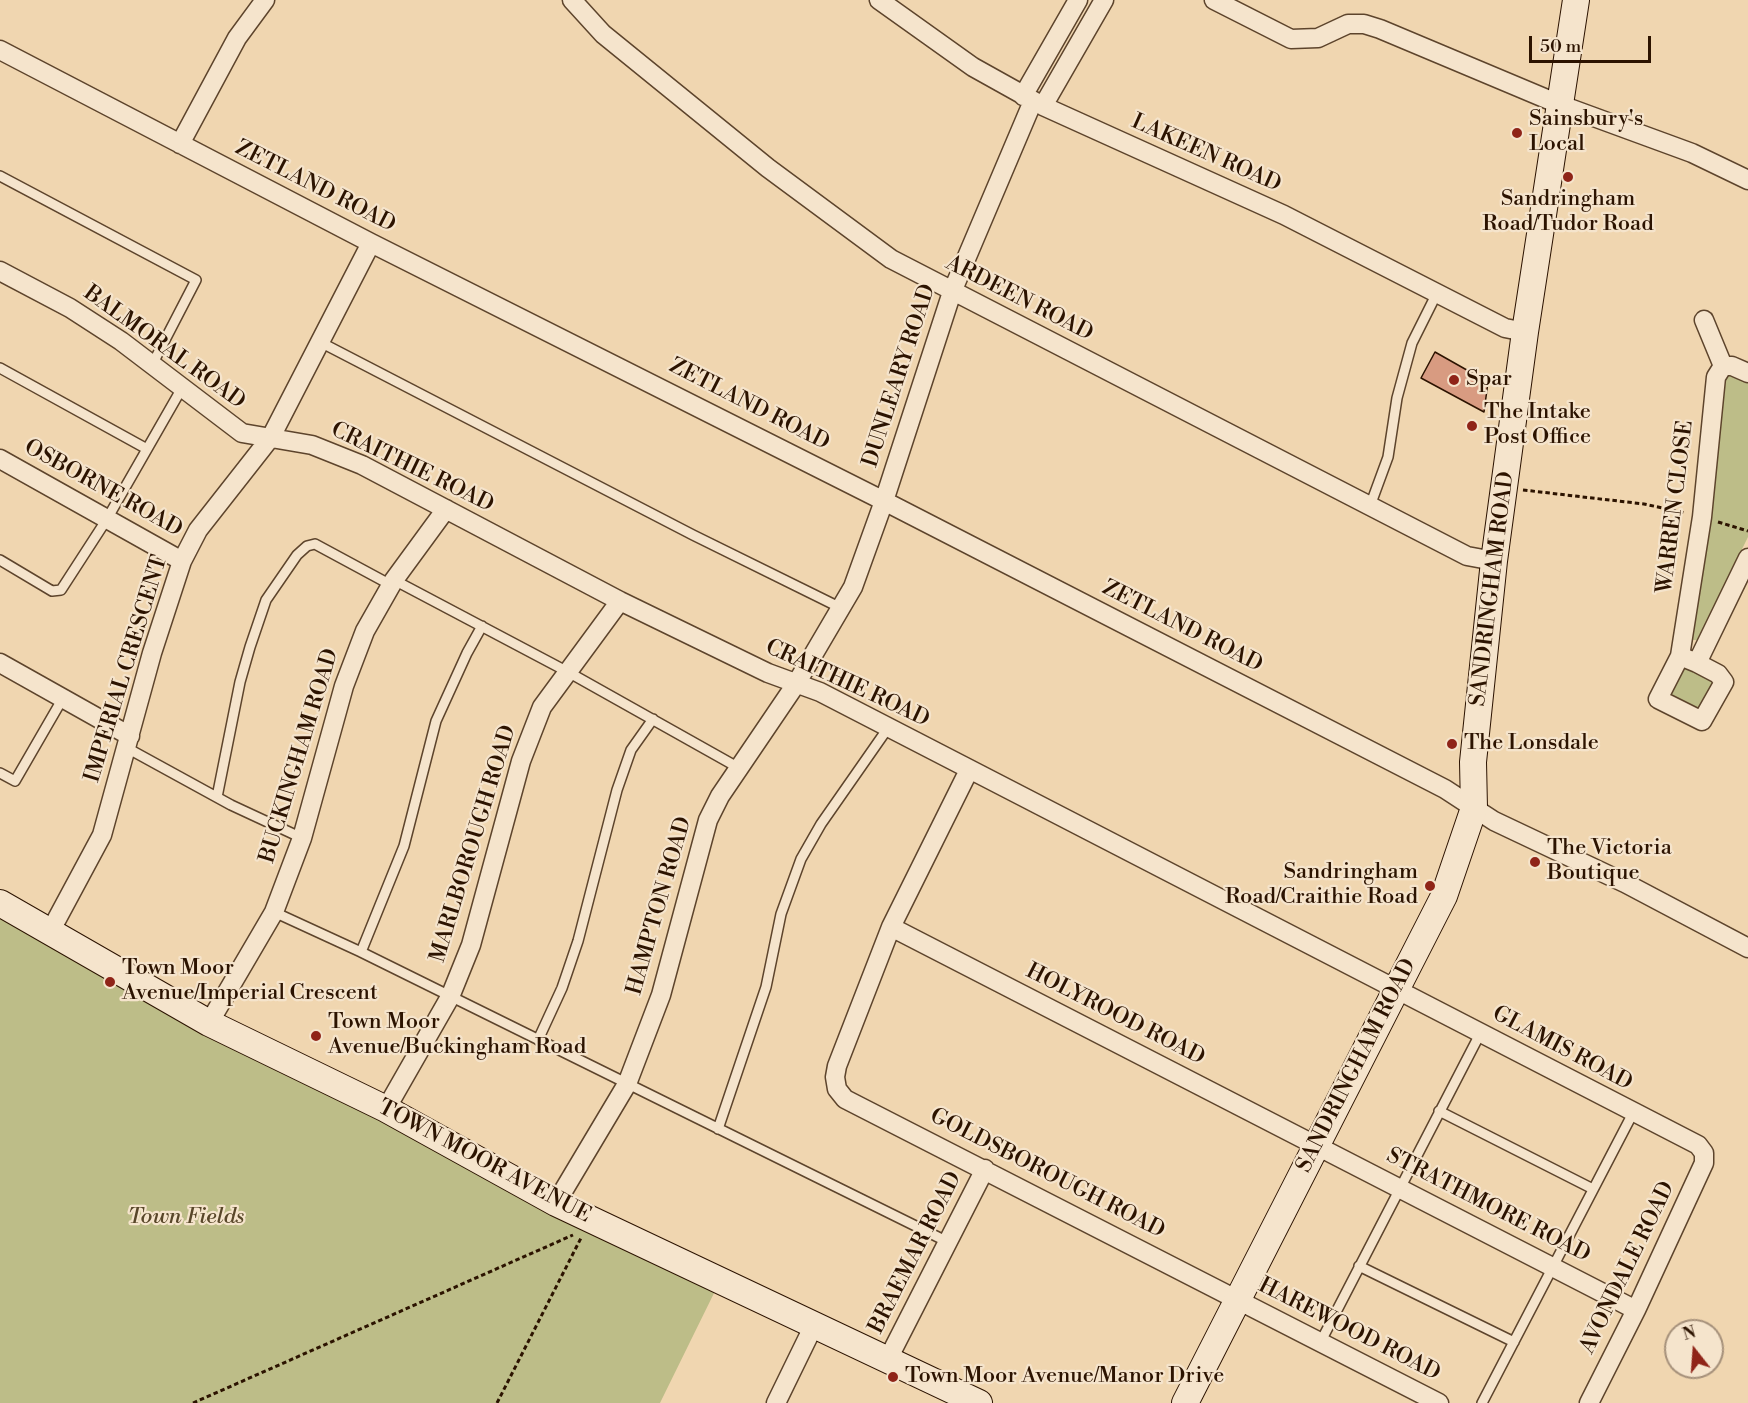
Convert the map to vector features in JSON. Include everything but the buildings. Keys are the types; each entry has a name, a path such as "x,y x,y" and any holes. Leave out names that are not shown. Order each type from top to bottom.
{"street":[{"path":"180,144 237,38 265,0"},
{"name":"ARDEEN ROAD","path":"572,0 603,34 795,189 891,259 1467,556 1494,561"},
{"name":"LAKEEN ROAD","path":"879,0 941,46 1033,101 1284,215 1505,328 1525,332"},
{"name":"DUNLEARY ROAD","path":"884,501 952,292 1078,0"},
{"name":"DUNLEARY ROAD","path":"1033,101 1104,0"},
{"path":"1214,0 1291,39 1318,38 1348,24 1372,26 1561,105 1692,153 1748,180"},
{"name":"SANDRINGHAM ROAD","path":"1185,1403 1444,896 1474,808 1473,762 1494,561 1525,332 1576,0"},
{"name":"ZETLAND ROAD","path":"0,50 371,243 884,501 1445,789 1494,821 1626,883 1748,948"},
{"name":"IMPERIAL CRESCENT","path":"51,930 102,835 152,653 182,561 198,530 271,437 371,243"},
{"name":"BALMORAL ROAD","path":"0,271 69,308 121,341 242,433 271,437"},
{"path":"1704,320 1723,366 1732,366 1748,373"},
{"name":"WARREN CLOSE","path":"1723,366 1716,377 1688,659 1748,558"},
{"name":"CRAITHIE ROAD","path":"271,437 312,445 362,465 620,601 768,673 820,692 1396,990"},
{"name":"OSBORNE ROAD","path":"0,459 182,561"},
{"name":"HAMPTON ROAD","path":"556,1203 627,1083 661,995 708,820 739,768 796,684 853,587 884,501"},
{"name":"BUCKINGHAM ROAD","path":"209,1023 274,912 302,838 344,686 365,631 393,583 446,509"},
{"name":"MARLBOROUGH ROAD","path":"386,1109 450,997 471,945 521,761 543,707 620,601"},
{"path":"0,663 63,699 129,742"},
{"path":"891,927 969,770"},
{"name":"TOWN MOOR AVENUE","path":"0,903 51,930 209,1023 386,1109 556,1203 815,1323 979,1403"},
{"name":"GOLDSBOROUGH ROAD","path":"891,927 837,1066 835,1077 837,1089 845,1099 1237,1300"},
{"name":"HOLYROOD ROAD","path":"891,927 1317,1146"},
{"name":"GLAMIS ROAD","path":"1396,990 1698,1145 1704,1153"},
{"name":"STRATHMORE ROAD","path":"1317,1146 1636,1310"},
{"name":"AVONDALE ROAD","path":"1589,1403 1636,1310 1704,1163 1704,1153"},
{"name":"BRAEMAR ROAD","path":"888,1359 985,1169"},
{"name":"HAREWOOD ROAD","path":"1237,1300 1439,1403"},
{"path":"776,1403 815,1323"}],"lane":[{"path":"0,176 196,280 152,365"},
{"path":"1370,506 1387,463 1397,398 1408,354 1437,293"},
{"path":"320,342 693,535 841,608"},
{"path":"0,368 147,449"},
{"path":"0,560 57,592 61,590 107,519 182,388"},
{"path":"217,797 240,682 266,600 297,555 307,546 315,544 568,672 739,768"},
{"path":"361,952 404,846 436,721 467,653 482,627"},
{"path":"0,773 15,781 63,699"},
{"path":"538,1040 562,988 578,941 607,822 620,780 631,750 653,719"},
{"path":"718,1129 766,987 781,914 801,859 821,824 888,728"},
{"path":"129,742 217,797 302,838"},
{"path":"274,912 361,952 948,1242"},
{"path":"1320,1343 1398,1187 1480,1032"},
{"path":"1439,1111 1593,1189"},
{"path":"1482,1403 1633,1113"},
{"path":"1359,1266 1514,1342"}],"path":[{"path":"1504,488 1644,504 1702,517 1748,531"},
{"path":"193,1403 585,1229 497,1403"}],"green space":[{"path":"1727,374 1748,383 1748,537 1697,640 1692,640 1722,379"},
{"path":"1685,664 1715,683 1701,708 1691,709 1670,699 1670,691"},
{"name":"Town Fields","path":"0,905 718,1285 660,1403 0,1403"}],"place":[{"name":"Sainsbury's Local","path":"1517,133"},
{"name":"Sandringham Road/Tudor Road","path":"1568,177"},
{"name":"Spar","path":"1454,380"},
{"name":"The Intake Post Office","path":"1472,426"},
{"name":"The Lonsdale","path":"1452,744"},
{"name":"The Victoria Boutique","path":"1535,862"},
{"name":"Sandringham Road/Craithie Road","path":"1430,886"},
{"name":"Town Moor Avenue/Imperial Crescent","path":"110,982"},
{"name":"Town Moor Avenue/Buckingham Road","path":"316,1036"},
{"name":"Town Moor Avenue/Manor Drive","path":"893,1377"}]}
